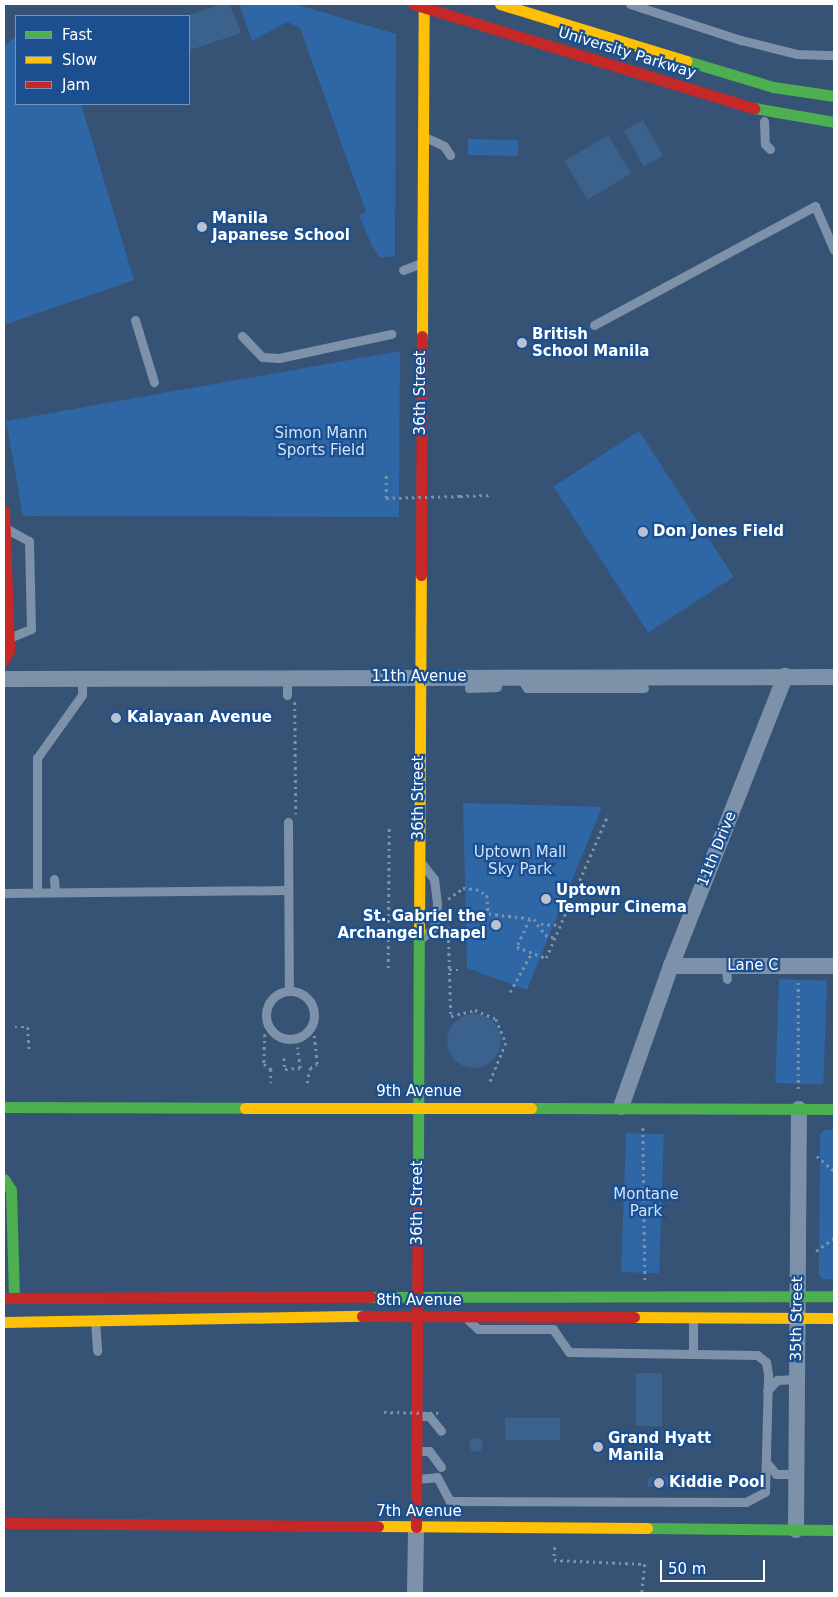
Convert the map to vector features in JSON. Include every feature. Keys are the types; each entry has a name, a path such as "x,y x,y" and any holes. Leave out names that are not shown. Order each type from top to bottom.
{"street":[{"name":"University Parkway","path":"500,4 524,7 773,87 834,96"},
{"name":"University Parkway","path":"420,5 775,114 834,122"},
{"name":"36th Street","path":"416,1593 422,263 420,5"},
{"path":"4,511 9,638 4,660"},
{"name":"11th Drive","path":"621,1107 671,966 785,676"},
{"name":"11th Avenue","path":"4,679 520,677 597,682 834,676"},
{"name":"Lane C","path":"671,966 726,972 834,966"},
{"name":"9th Avenue","path":"4,1107 834,1109"},
{"name":"35th Street","path":"796,1530 796,1296 799,1109"},
{"path":"4,1179 11,1190 9,1298"},
{"name":"8th Avenue","path":"9,1298 834,1296"},
{"name":"8th Avenue","path":"9,1321 417,1315 834,1318"},
{"name":"7th Avenue","path":"4,1524 834,1530"}],"lane":[{"path":"630,4 769,48 797,54 834,55"},
{"path":"764,121 765,144 770,149"},
{"path":"422,136 444,146 450,155"},
{"path":"594,325 815,206 834,250"},
{"path":"404,270 422,263"},
{"path":"135,320 154,382"},
{"path":"242,336 262,357 279,358 375,335 391,334"},
{"path":"5,528 29,541 31,629 9,638"},
{"path":"469,677 469,688 497,687"},
{"path":"287,678 291,695"},
{"path":"37,892 37,758 82,695 82,679"},
{"path":"597,682 644,688"},
{"path":"288,991 287,890 292,821"},
{"path":"419,861 434,879 437,904 434,927 419,940"},
{"path":"54,879 55,892"},
{"path":"4,893 287,890"},
{"path":"288,991 308,999 314,1012 308,1030 291,1039 273,1032 266,1014 271,1001 288,991"},
{"path":"416,1479 437,1477 450,1500 746,1502 765,1492 766,1362 757,1355 693,1351 569,1352 558,1331 478,1329 463,1316"},
{"path":"693,1317 693,1351"},
{"path":"95,1320 97,1351"},
{"path":"766,1393 773,1382 796,1379"},
{"path":"417,1416 429,1416 441,1431"},
{"path":"417,1451 429,1451 442,1467"},
{"path":"766,1461 776,1474 796,1474"}],"path":[{"path":"386,474 386,498 490,495"},
{"path":"291,695 292,821"},
{"path":"530,919 517,947 546,958 608,815"},
{"path":"388,968 389,825"},
{"path":"488,911 487,895 476,889 463,888 448,898 451,1016 475,1010 502,1027 506,1043 490,1082"},
{"path":"476,912 488,911 530,919 540,924 560,925"},
{"path":"540,924 545,935 554,938"},
{"path":"510,992 532,954"},
{"path":"450,970 459,970"},
{"path":"798,977 798,1089"},
{"path":"15,1027 28,1027 29,1049"},
{"path":"265,1034 264,1064 271,1068 271,1083"},
{"path":"307,1083 310,1068 317,1064 314,1034"},
{"path":"284,1058 285,1069 300,1068 297,1047"},
{"path":"643,1126 645,1296"},
{"path":"817,1156 834,1171"},
{"path":"816,1251 834,1238"},
{"path":"384,1412 441,1412"},
{"path":"555,1547 554,1560 645,1564 642,1593"}],"green space":[{"path":"239,4 295,4 396,34 395,256 380,258 371,244 359,215 366,212 300,28 287,22 252,41"},
{"path":"15,37 15,105 81,105 134,280 4,325 4,46"},
{"path":"468,139 518,140 518,156 468,155"},
{"name":"Simon Mann Sports Field","path":"400,351 399,517 23,516 6,421"},
{"name":"Don Jones Field","path":"639,431 734,577 648,632 553,487"},
{"name":"Uptown Mall Sky Park","path":"463,803 602,807 527,990 467,968"},
{"path":"779,979 827,981 823,1085 775,1083"},
{"path":"824,1130 834,1130 834,1279 822,1279 819,1274 820,1135"},
{"name":"Montane Park","path":"626,1133 664,1134 659,1273 621,1272"}],"shaded area":[{"path":"222,4 230,4 241,33 190,50 189,15"},
{"path":"643,120 663,156 644,167 624,131"},
{"path":"608,135 631,174 587,200 564,161"},
{"path":"474,1014 484,1016 493,1022 499,1031 501,1041 499,1051 493,1060 484,1066 474,1068 464,1066 455,1060 449,1051 447,1041 449,1031 455,1022 464,1016"},
{"path":"636,1373 662,1373 662,1426 636,1426"},
{"path":"505,1418 560,1418 560,1440 505,1440"},
{"path":"476,1438 481,1440 483,1445 481,1450 476,1452 471,1450 469,1445 471,1440"},
{"name":"Kiddie Pool","path":"658,1475 671,1478 673,1485 648,1487 647,1479"}],"traffic: fast":[{"path":"687,61 773,87 834,96"},
{"path":"754,108 834,122"},
{"path":"418,1167 419,931"},
{"path":"4,1107 245,1108"},
{"path":"531,1108 834,1109"},
{"path":"4,1179 11,1190 14,1298"},
{"path":"371,1297 834,1296"},
{"path":"647,1528 834,1530"}],"traffic: slow":[{"path":"422,336 424,4"},
{"path":"500,4 687,61"},
{"path":"419,931 421,575"},
{"path":"245,1108 531,1108"},
{"path":"4,1322 362,1316"},
{"path":"634,1317 834,1318"},
{"path":"378,1526 647,1528"}],"traffic: jam":[{"path":"413,4 754,108"},
{"path":"421,575 422,336"},
{"path":"4,511 9,650 4,660"},
{"path":"416,1527 418,1167"},
{"path":"4,1298 371,1297"},
{"path":"362,1316 634,1317"},
{"path":"4,1523 378,1526"}],"place":[{"name":"Manila Japanese School","path":"202,227"},
{"name":"British School Manila","path":"522,343"},
{"name":"Don Jones Field","path":"643,532"},
{"name":"Kalayaan Avenue","path":"116,718"},
{"name":"Uptown Tempur Cinema","path":"546,899"},
{"name":"St. Gabriel the Archangel Chapel","path":"496,925"},
{"name":"Grand Hyatt Manila","path":"598,1447"},
{"name":"Kiddie Pool","path":"659,1483"}]}
